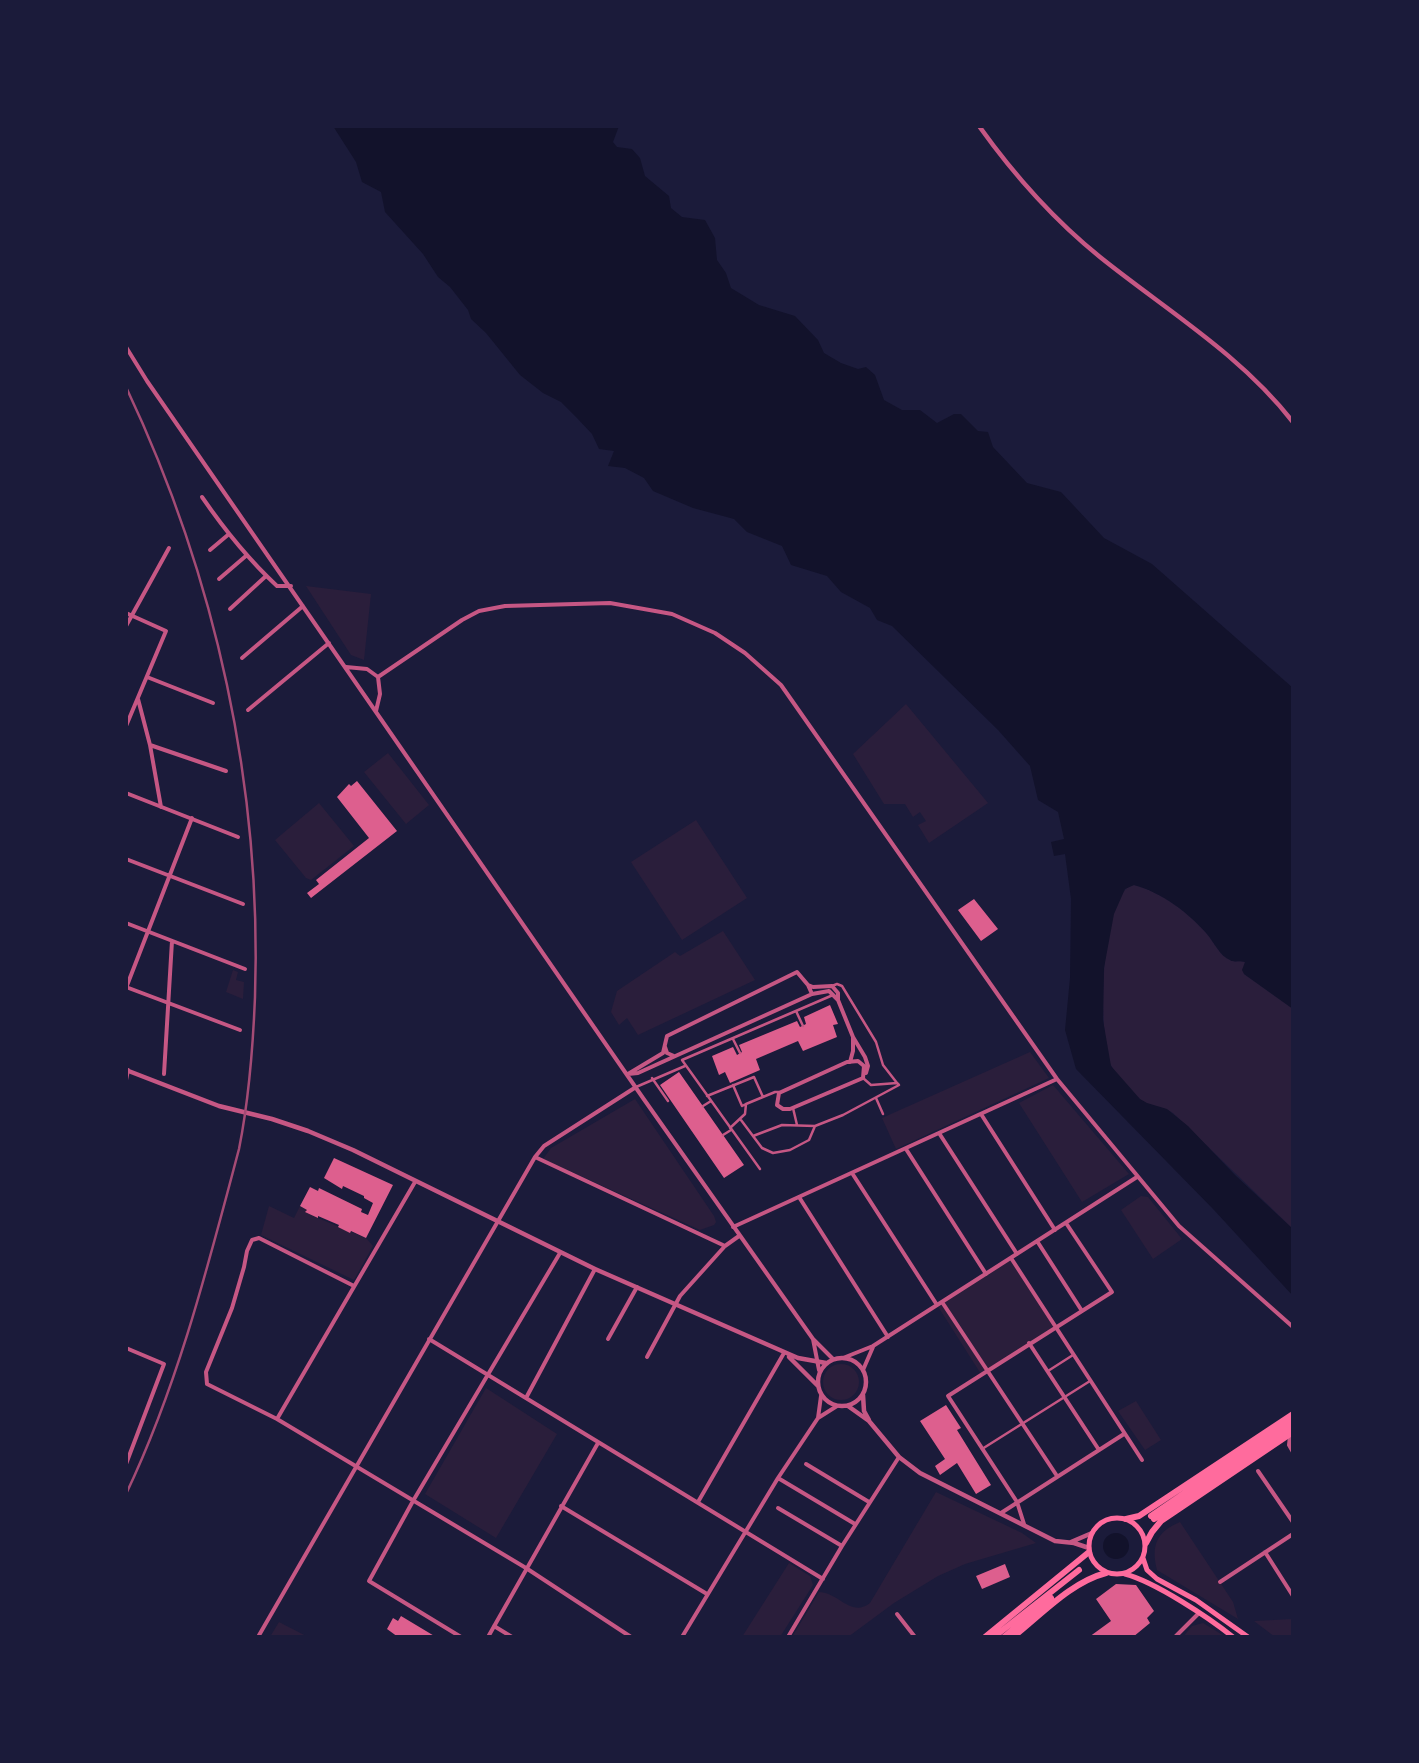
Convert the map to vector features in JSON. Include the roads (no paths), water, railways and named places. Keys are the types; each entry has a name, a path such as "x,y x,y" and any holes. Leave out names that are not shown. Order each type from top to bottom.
{"highway":[{"path":"1126,1519 1139,1516 1293,1414"},
{"path":"1293,1419 1152,1518 1293,1426"},
{"path":"1146,1543 1161,1521 1291,1434"},
{"path":"985,1637 1089,1550"},
{"path":"994,1637 1080,1571 1004,1637"},
{"path":"1013,1637 1076,1587 1090,1578 1106,1573"}],"main road":[{"path":"1124,1574 1139,1565 1143,1558 1146,1543 1139,1528 1126,1519 1110,1519 1103,1522 1092,1533 1089,1550 1095,1565 1106,1573 1124,1574 1138,1578 1199,1613 1232,1637"},
{"path":"1143,1558 1147,1570 1157,1579 1196,1600 1248,1637"}],"street":[{"path":"979,126 1019,179 1060,222 1100,256 1234,358 1277,401 1293,422"},
{"path":"126,347 147,381 291,586 739,1236 813,1339 833,1359"},
{"path":"202,497 229,534 266,576 277,586 291,586"},
{"path":"210,550 229,534"},
{"path":"126,626 169,548"},
{"path":"219,579 247,555"},
{"path":"230,609 266,576"},
{"path":"378,677 462,620 480,611 505,606 610,603 672,614 714,633 746,653 781,686 1057,1079 1179,1226 1293,1327"},
{"path":"242,658 303,606"},
{"path":"126,613 166,631 126,726"},
{"path":"248,710 329,643"},
{"path":"346,667 367,669 378,677 380,694 376,711"},
{"path":"147,677 214,704"},
{"path":"138,699 150,745 160,806"},
{"path":"150,745 226,771"},
{"path":"126,793 238,837"},
{"path":"192,818 126,987 240,1030"},
{"path":"126,860 243,904"},
{"path":"126,923 245,969"},
{"path":"164,1074 172,941"},
{"path":"628,1074 663,1053 667,1036 797,972 813,987 837,984 842,986 876,1042 883,1065 899,1085 816,1126 775,1126 753,1136"},
{"path":"808,984 812,994"},
{"path":"780,1093 777,1105 783,1109 793,1108 864,1076 868,1066 853,1037 838,1000 838,993 832,986"},
{"path":"628,1074 638,1073 812,994 830,991 838,1000"},
{"path":"760,1169 682,1060 833,996"},
{"path":"796,1011 803,1026"},
{"path":"850,1062 853,1051 853,1037"},
{"path":"733,1038 740,1053"},
{"path":"665,1047 667,1052 674,1056"},
{"path":"733,1084 742,1106 776,1092 780,1093 850,1062 862,1063 864,1076 871,1085 897,1083"},
{"path":"258,1637 357,1468 534,1157 544,1146 636,1087 652,1078 685,1065"},
{"path":"126,1080 127,1070 219,1106 272,1119 308,1131 595,1269 784,1353 798,1358 826,1363"},
{"path":"707,1096 754,1077 763,1097"},
{"path":"652,1078 668,1101"},
{"path":"733,1227 1057,1079"},
{"path":"876,1098 883,1114"},
{"path":"704,1106 711,1101"},
{"path":"724,1135 741,1120 745,1114 746,1104"},
{"path":"793,1108 797,1125"},
{"path":"981,1114 1055,1230"},
{"path":"741,1120 762,1148 773,1153 790,1150 809,1140 816,1126"},
{"path":"939,1134 1017,1254"},
{"path":"906,1149 986,1274"},
{"path":"534,1157 725,1246"},
{"path":"852,1173 937,1305"},
{"path":"819,1370 833,1359 842,1358 873,1346 888,1337 1137,1177"},
{"path":"277,1419 415,1182"},
{"path":"799,1197 888,1337"},
{"path":"1024,1524 1017,1502 948,1396 1112,1292 1066,1223"},
{"path":"647,1357 680,1296 725,1246 739,1236"},
{"path":"354,1286 259,1238 249,1245 232,1308 206,1372 207,1384 277,1419 526,1568 631,1637"},
{"path":"1037,1241 1082,1311"},
{"path":"461,1637 369,1581 413,1501 560,1252"},
{"path":"1011,1258 1142,1460"},
{"path":"526,1398 595,1269"},
{"path":"608,1339 637,1287"},
{"path":"942,1302 1057,1476"},
{"path":"430,1339 822,1579"},
{"path":"813,1339 819,1370 818,1386 821,1396 818,1418"},
{"path":"1029,1343 1099,1450"},
{"path":"863,1370 873,1346"},
{"path":"126,1348 164,1364 126,1464"},
{"path":"784,1353 818,1386"},
{"path":"698,1502 784,1353"},
{"path":"1048,1371 1073,1355"},
{"path":"842,1358 854,1361 863,1370 866,1382 863,1395 864,1410 869,1421"},
{"path":"982,1449 1090,1381"},
{"path":"848,1406 863,1395"},
{"path":"821,1396 827,1402 837,1406 848,1406 869,1421 899,1456 920,1473 1055,1541 1089,1550"},
{"path":"682,1637 778,1478 818,1418 837,1406"},
{"path":"1000,1513 1124,1434"},
{"path":"1291,1434 1289,1444 1293,1452"},
{"path":"488,1637 598,1443"},
{"path":"788,1637 855,1524 899,1456"},
{"path":"806,1464 869,1502"},
{"path":"1258,1470 1293,1522"},
{"path":"778,1478 855,1524"},
{"path":"561,1506 707,1594"},
{"path":"778,1508 842,1546"},
{"path":"1067,1543 1092,1533"},
{"path":"1220,1582 1293,1534"},
{"path":"1265,1552 1293,1596"},
{"path":"1175,1637 1199,1613"},
{"path":"897,1614 915,1637"},
{"path":"494,1626 512,1637"}],"railway":[{"path":"126,387 158,459 185,533 208,608 227,684 241,762 250,840 255,918 253,1035 248,1092 239,1149 203,1281 176,1368 145,1453 126,1494"}]}
